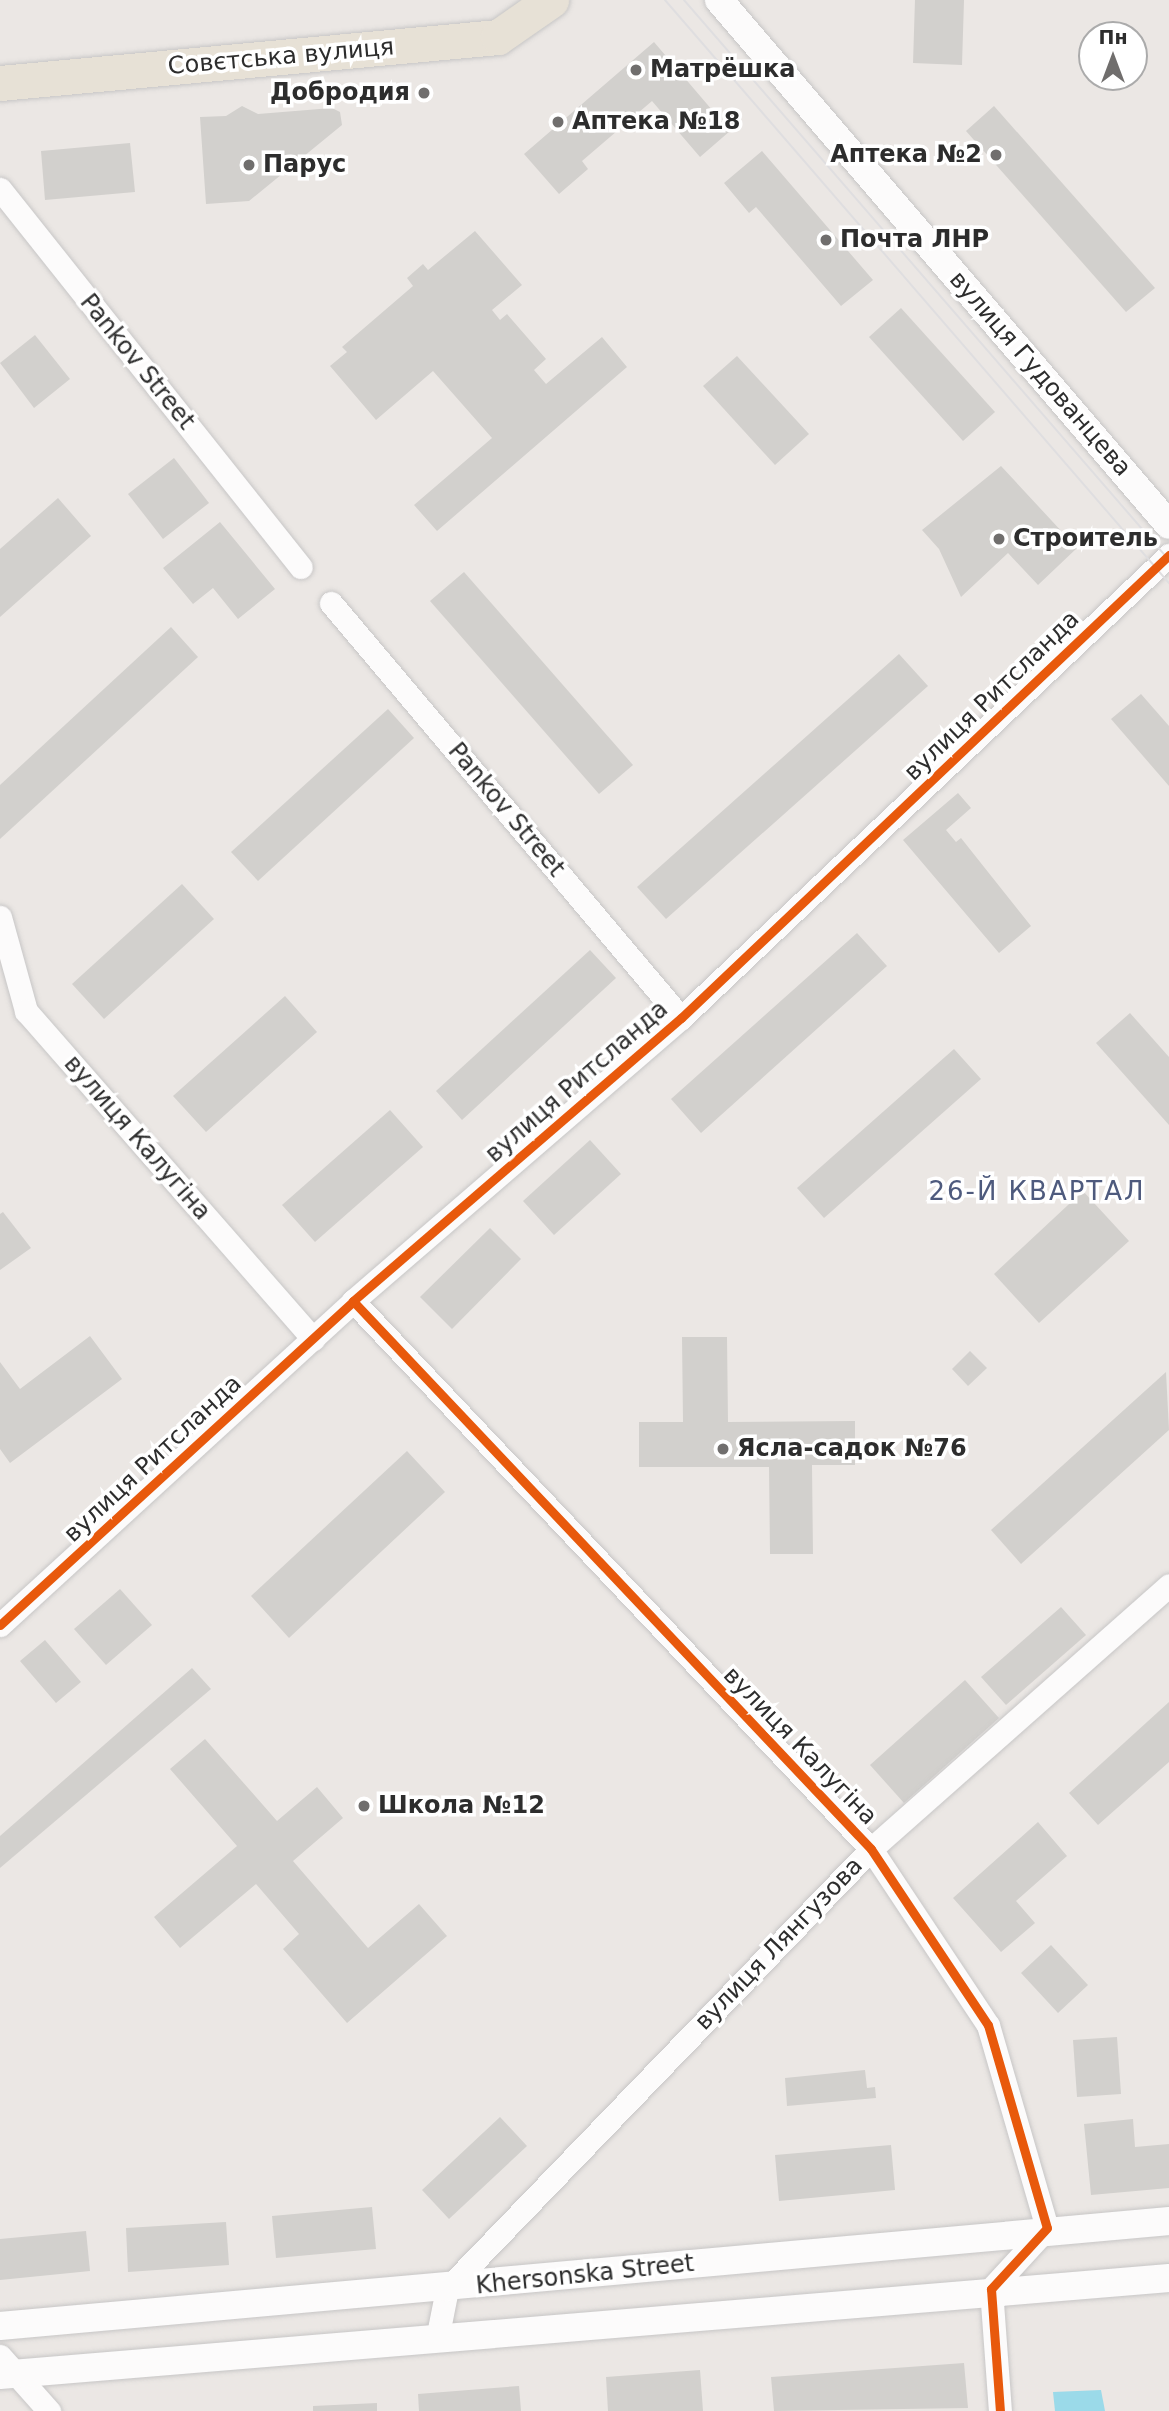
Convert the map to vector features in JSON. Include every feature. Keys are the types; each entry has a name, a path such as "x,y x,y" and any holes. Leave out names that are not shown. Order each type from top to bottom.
{"main road":[{"name":"Совєтська вулиця","path":"0,83 498,37 551,0"}],"street":[{"name":"вулиця Гудованцева","path":"719,0 1169,525"},
{"name":"Pankov Street","path":"0,189 301,567"},
{"name":"вулиця Ритсланда","path":"0,1626 353,1301 681,1018 1169,555"},
{"name":"Pankov Street","path":"331,603 681,1018"},
{"name":"вулиця Калугіна","path":"0,917 26,1011 313,1339"},
{"name":"вулиця Калугіна","path":"353,1301 871,1849 988,2025 1046,2228"},
{"name":"вулиця Лянгузова","path":"447,2289 871,1849 1169,1585"},
{"name":"Khersonska Street","path":"0,2326 447,2289 1046,2228 1169,2221"},
{"path":"1000,2411 991,2290 1046,2228"},
{"name":"Khersonska Street","path":"5,2369 437,2339 991,2290 1169,2278"},
{"path":"437,2339 447,2289"},
{"path":"5,2369 49,2411"}],"water":[{"path":"1101,2390 1105,2411 1055,2411 1053,2392"}],"building":[{"path":"915,0 964,0 962,65 913,63"},
{"path":"654,42 730,131 700,157 652,101 582,161 588,169 559,194 524,154"},
{"name":"Парус","path":"242,106 258,114 332,108 340,112 342,125 249,201 206,204 200,117 226,116"},
{"path":"994,106 1155,288 1126,312 966,131"},
{"path":"130,143 135,192 45,200 41,151"},
{"path":"762,151 873,280 841,306 756,207 749,213 724,183"},
{"path":"475,231 522,285 492,310 500,320 507,314 546,359 534,370 546,384 602,337 627,367 437,531 414,505 492,438 433,371 376,420 330,366 347,352 342,347 413,286 407,278 423,264 428,270"},
{"path":"901,308 995,412 963,441 869,337"},
{"path":"35,335 70,379 34,408 0,363"},
{"path":"737,356 809,434 775,465 703,386"},
{"path":"174,458 209,503 163,539 128,494"},
{"name":"Строитель","path":"1001,466 1077,548 1038,585 1008,553 961,597 939,549 922,530"},
{"path":"58,498 91,536 0,617 0,549"},
{"path":"220,522 275,589 238,619 213,588 193,604 163,568"},
{"path":"464,572 633,765 599,794 430,601"},
{"path":"171,627 198,657 0,839 0,785"},
{"path":"899,654 928,686 666,919 637,887"},
{"path":"1141,694 1169,726 1169,786 1111,719"},
{"path":"388,709 414,738 258,881 231,852"},
{"path":"958,793 971,808 946,830 956,842 961,838 1031,926 999,953 903,840"},
{"path":"182,884 214,919 104,1019 72,984"},
{"path":"857,933 887,966 701,1133 671,1099"},
{"path":"590,950 616,978 462,1120 436,1091"},
{"path":"285,996 317,1032 206,1132 173,1096"},
{"path":"1130,1013 1169,1057 1169,1125 1096,1043"},
{"path":"954,1049 981,1079 824,1218 797,1188"},
{"path":"390,1110 423,1147 315,1242 282,1205"},
{"path":"590,1140 621,1174 554,1235 523,1201"},
{"path":"1083,1191 1129,1241 1039,1323 994,1274"},
{"path":"3,1212 31,1248 0,1270 0,1214"},
{"path":"490,1228 521,1259 452,1329 420,1297"},
{"path":"90,1336 122,1379 10,1463 0,1449 0,1362 20,1389"},
{"path":"682,1337 727,1337 728,1422 855,1421 855,1465 812,1465 813,1554 770,1554 769,1467 639,1467 639,1422 683,1422"},
{"path":"970,1351 987,1368 968,1386 952,1369"},
{"path":"1166,1372 1169,1430 1021,1564 991,1530"},
{"path":"407,1451 445,1492 289,1638 251,1596"},
{"path":"120,1589 152,1625 106,1665 74,1629"},
{"path":"1061,1607 1086,1635 1006,1705 981,1677"},
{"path":"45,1640 81,1682 56,1703 20,1661"},
{"path":"192,1668 211,1689 0,1868 0,1836"},
{"path":"965,1680 999,1718 904,1803 870,1765"},
{"path":"1169,1702 1169,1762 1098,1825 1069,1793"},
{"path":"205,1739 277,1821 317,1787 343,1818 293,1861 368,1948 419,1904 447,1936 347,2023 283,1949 299,1934 256,1884 180,1948 154,1917 237,1846 170,1769"},
{"path":"1038,1822 1067,1856 1016,1901 1035,1923 1001,1952 953,1898"},
{"path":"1051,1945 1088,1985 1058,2013 1021,1973"},
{"path":"1117,2037 1121,2094 1077,2097 1073,2040"},
{"path":"865,2070 867,2088 875,2087 876,2098 787,2106 785,2078"},
{"path":"500,2117 527,2146 449,2219 422,2190"},
{"path":"1133,2119 1135,2147 1169,2144 1169,2188 1091,2195 1084,2124"},
{"path":"891,2145 895,2190 779,2201 775,2155"},
{"path":"372,2207 376,2249 276,2258 272,2216"},
{"path":"226,2222 229,2265 128,2272 126,2228"},
{"path":"86,2231 90,2271 0,2280 0,2239"},
{"path":"964,2363 968,2408 774,2411 771,2377"},
{"path":"700,2370 703,2411 608,2411 606,2377"},
{"path":"519,2386 521,2411 419,2411 418,2394"},
{"path":"377,2403 377,2411 313,2411 313,2406"}],"tram line":[{"path":"665,0 1169,583"},
{"path":"684,0 1169,560"}],"cycle path":[{"path":"0,1625 353,1301 681,1018 1169,555"},
{"path":"353,1301 871,1849 988,2025 1047,2228 991,2289 1000,2411"}],"place":[{"name":"Матрёшка","path":"636,70"},
{"name":"Добродия","path":"424,93"},
{"name":"Аптека №18","path":"558,122"},
{"name":"Аптека №2","path":"996,155"},
{"name":"Парус","path":"249,165"},
{"name":"Почта ЛНР","path":"826,240"},
{"name":"Строитель","path":"999,539"},
{"name":"Ясла-садок №76","path":"723,1449"},
{"name":"Школа №12","path":"364,1806"}],"district":[{"name":"26-Й КВАРТАЛ","path":"1037,1192"}]}
